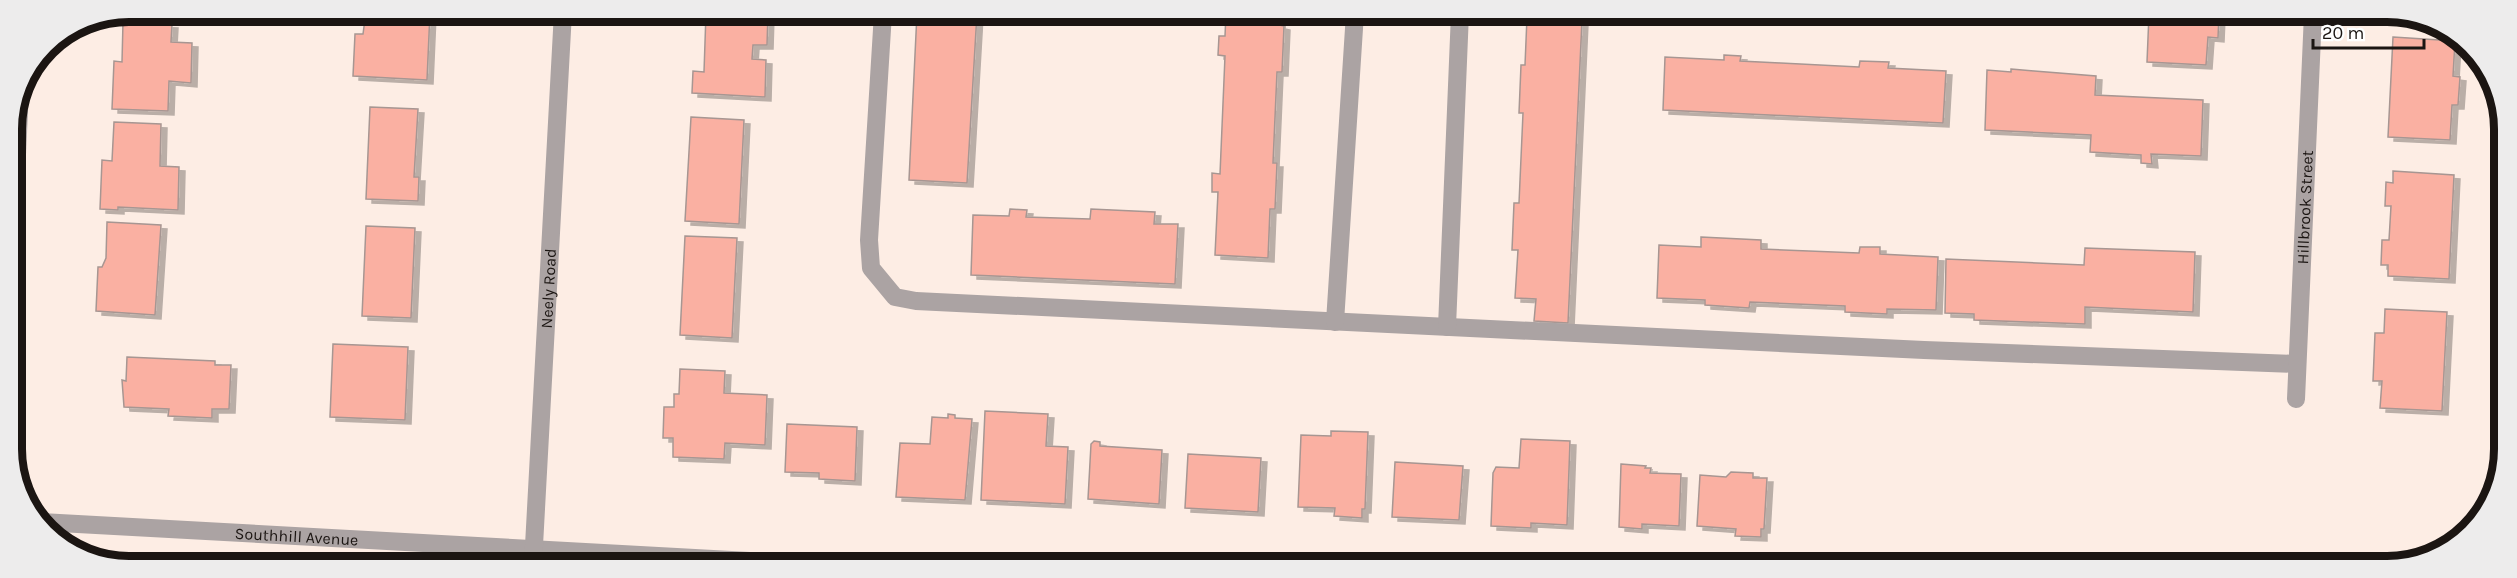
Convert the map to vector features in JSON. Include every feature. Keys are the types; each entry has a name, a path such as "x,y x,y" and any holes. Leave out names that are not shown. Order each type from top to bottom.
{"street":[{"name":"Neely Road","path":"534,556 562,22"},
{"path":"882,22 869,240 871,268 895,297 916,301 1912,350 2297,364"},
{"path":"1335,322 1354,22"},
{"path":"1447,327 1460,22"},
{"name":"Hillbrook Street","path":"2296,399 2313,22"},
{"name":"Southhill Avenue","path":"53,523 531,556"}],"building":[{"path":"123,22 172,24 171,42 192,43 191,83 169,81 168,111 112,109 114,61 122,62"},
{"path":"365,22 430,22 427,80 353,76 355,34 363,34"},
{"path":"706,22 768,22 767,45 753,45 752,59 766,60 765,97 692,93 693,71 704,72"},
{"path":"917,22 976,22 967,183 909,180"},
{"path":"1226,22 1279,22 1279,25 1284,26 1282,72 1277,72 1273,163 1277,163 1275,209 1270,209 1268,258 1215,255 1218,192 1212,192 1212,173 1220,174 1225,56 1218,55 1219,36 1225,36"},
{"path":"1527,22 1582,22 1568,323 1534,321 1536,299 1515,298 1518,250 1512,250 1514,203 1519,203 1523,113 1519,113 1521,65 1525,65"},
{"path":"2149,22 2219,22 2218,38 2208,37 2206,65 2147,62"},
{"path":"2393,37 2448,41 2455,47 2453,76 2460,77 2458,105 2452,105 2450,140 2388,137"},
{"path":"1724,55 1741,56 1740,61 1859,67 1860,61 1889,62 1888,68 1946,71 1943,123 1663,110 1665,57 1724,60"},
{"path":"2011,69 2096,76 2095,95 2203,100 2201,156 2151,154 2152,164 2141,163 2141,155 2090,152 2091,135 1985,130 1987,70 2011,72"},
{"path":"370,107 418,109 414,177 419,177 418,201 366,199"},
{"path":"691,117 744,120 739,224 685,221"},
{"path":"114,122 161,124 160,166 179,167 178,210 118,207 118,210 100,209 102,160 112,161"},
{"path":"2393,171 2454,175 2449,279 2388,276 2388,265 2381,265 2382,240 2389,240 2391,206 2385,206 2386,182 2393,183"},
{"path":"1010,209 1027,210 1026,217 1090,219 1091,209 1155,212 1154,224 1178,224 1175,284 971,275 973,215 1009,216"},
{"path":"107,222 161,225 155,315 96,311 98,267 102,267 106,258"},
{"path":"366,226 415,228 411,318 362,316"},
{"path":"685,236 737,238 732,338 680,335"},
{"path":"1701,237 1761,240 1761,249 1859,253 1860,247 1880,247 1880,254 1938,257 1936,310 1887,309 1887,314 1845,312 1845,306 1750,302 1749,308 1705,305 1705,300 1657,298 1659,245 1701,247"},
{"path":"2085,248 2195,252 2193,312 2085,307 2085,324 1974,320 1974,314 1945,313 1946,259 2084,265"},
{"path":"2385,309 2447,312 2442,411 2380,408 2382,381 2373,381 2375,333 2384,333"},
{"path":"333,344 408,347 405,420 330,417"},
{"path":"127,357 215,361 215,365 231,365 229,409 212,409 212,418 168,416 169,409 124,407 122,380 126,381"},
{"path":"680,369 725,371 724,393 767,395 765,445 725,443 724,459 673,457 673,438 663,438 664,407 674,407 674,394 679,394"},
{"path":"985,411 1048,414 1046,446 1068,447 1065,504 981,500"},
{"path":"948,414 955,415 955,418 972,419 965,500 896,497 900,443 930,444 932,417 948,418"},
{"path":"787,424 857,427 855,481 819,479 819,473 785,472"},
{"path":"1331,431 1368,432 1365,509 1362,509 1362,518 1334,516 1335,508 1298,507 1301,435 1331,436"},
{"path":"1521,439 1570,441 1567,525 1531,523 1531,528 1491,526 1493,473 1496,467 1519,468"},
{"path":"1094,441 1100,442 1100,446 1162,450 1159,504 1088,499 1091,444"},
{"path":"1188,454 1261,458 1258,512 1185,508"},
{"path":"1395,462 1463,466 1459,520 1392,517"},
{"path":"1621,464 1646,466 1645,468 1651,468 1650,473 1681,474 1679,526 1642,524 1642,529 1619,527"},
{"path":"1731,472 1753,473 1753,478 1767,478 1764,529 1761,529 1761,537 1735,536 1736,529 1697,526 1700,475 1726,477"}]}
